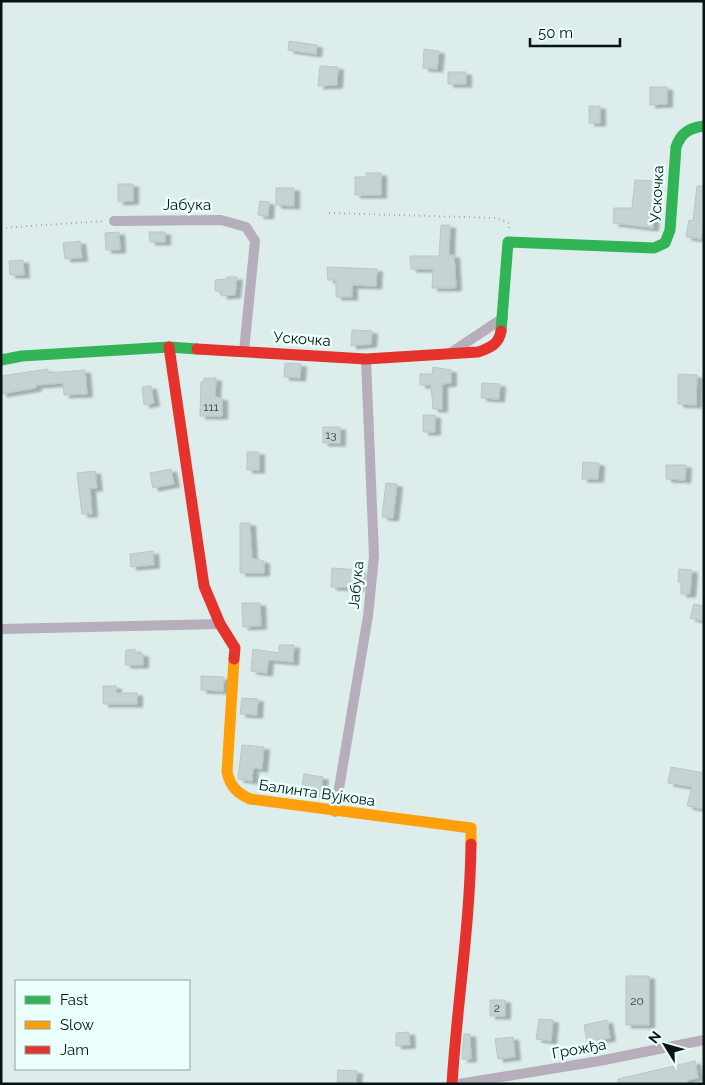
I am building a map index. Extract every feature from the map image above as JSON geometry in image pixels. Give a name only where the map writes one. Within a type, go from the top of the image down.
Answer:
[{"type":"street","name":"Ускочка","points":[[1,360],[22,356],[168,347],[244,350],[366,359],[452,352],[478,352],[491,348],[500,338],[508,242],[654,248],[665,243],[670,230],[676,141],[690,127],[704,126]]},
{"type":"street","name":"Јабука","points":[[114,221],[220,220],[246,227],[255,241],[244,350]]},
{"type":"street","points":[[452,352],[503,318]]},
{"type":"street","points":[[1,628],[220,624],[204,586],[168,347]]},
{"type":"street","name":"Јабука","points":[[335,812],[368,616],[374,556],[366,359]]},
{"type":"street","name":"Балинта Вујкова","points":[[220,624],[235,648],[227,772],[230,784],[238,794],[250,799],[335,812],[472,828],[470,903],[456,1006],[452,1084]]},
{"type":"street","name":"Грожђа","points":[[459,1084],[599,1061],[704,1040]]},
{"type":"path","points":[[329,213],[497,218],[509,223],[508,242]]},
{"type":"path","points":[[1,228],[114,221]]},
{"type":"building","points":[[289,41],[317,45],[316,54],[288,50]]},
{"type":"building","points":[[424,49],[439,51],[437,69],[423,68]]},
{"type":"building","points":[[320,66],[338,67],[337,85],[318,86]]},
{"type":"building","points":[[448,72],[466,72],[466,84],[448,84]]},
{"type":"building","points":[[650,87],[667,87],[667,104],[650,105]]},
{"type":"building","points":[[589,106],[600,106],[600,123],[589,123]]},
{"type":"building","points":[[366,173],[381,173],[381,195],[355,195],[355,177],[366,177]]},
{"type":"building","points":[[635,180],[655,181],[653,228],[613,223],[614,208],[632,208]]},
{"type":"building","points":[[118,184],[133,184],[133,201],[118,202]]},
{"type":"building","points":[[697,186],[704,186],[704,222],[701,239],[686,237],[689,220],[693,221]]},
{"type":"building","points":[[276,188],[294,188],[294,206],[276,205]]},
{"type":"building","points":[[260,201],[269,202],[268,216],[258,215]]},
{"type":"building","points":[[441,225],[450,225],[449,255],[454,255],[456,287],[454,288],[432,288],[433,269],[411,269],[410,256],[439,256]]},
{"type":"building","points":[[119,232],[120,250],[106,250],[105,233]]},
{"type":"building","points":[[149,232],[165,232],[165,242],[150,242]]},
{"type":"building","points":[[80,241],[82,258],[65,259],[63,243]]},
{"type":"building","points":[[23,260],[24,275],[10,275],[9,261]]},
{"type":"building","points":[[327,267],[377,269],[376,286],[352,285],[352,297],[336,297],[336,280],[328,280]]},
{"type":"building","points":[[227,277],[237,277],[235,295],[222,296],[221,291],[215,291],[215,280],[227,279]]},
{"type":"building","points":[[352,330],[372,331],[371,344],[351,346]]},
{"type":"building","points":[[285,363],[301,364],[300,378],[284,377]]},
{"type":"building","points":[[433,367],[451,370],[451,383],[442,384],[442,409],[433,409],[431,385],[420,385],[420,374],[432,374]]},
{"type":"building","points":[[48,369],[48,373],[85,370],[87,394],[64,395],[63,383],[36,385],[36,388],[1,394],[1,376]]},
{"type":"building","points":[[678,374],[697,375],[696,405],[678,404]]},
{"type":"building","points":[[204,378],[216,378],[215,397],[222,398],[222,416],[200,416],[201,382],[204,382]]},
{"type":"building","points":[[482,383],[500,384],[499,399],[481,398]]},
{"type":"building","points":[[151,386],[154,403],[144,405],[142,387]]},
{"type":"building","points":[[423,415],[435,415],[435,432],[423,432]]},
{"type":"building","points":[[323,427],[340,427],[340,443],[323,443]]},
{"type":"building","points":[[247,452],[259,452],[259,470],[247,470]]},
{"type":"building","points":[[583,462],[599,463],[598,479],[582,479]]},
{"type":"building","points":[[666,465],[686,465],[685,480],[666,479]]},
{"type":"building","points":[[171,469],[174,484],[153,488],[150,473]]},
{"type":"building","points":[[95,471],[97,488],[90,488],[92,514],[82,514],[77,473]]},
{"type":"building","points":[[386,483],[397,484],[393,518],[382,517]]},
{"type":"building","points":[[240,523],[250,523],[252,558],[264,561],[264,573],[240,573]]},
{"type":"building","points":[[153,551],[154,565],[131,567],[130,554]]},
{"type":"building","points":[[332,568],[360,570],[359,588],[331,587]]},
{"type":"building","points":[[679,569],[692,570],[690,594],[681,594],[681,582],[678,582]]},
{"type":"building","points":[[242,603],[260,603],[261,626],[243,627]]},
{"type":"building","points":[[694,604],[704,606],[704,621],[690,618]]},
{"type":"building","points":[[279,645],[294,645],[293,662],[268,660],[267,673],[251,671],[253,649],[279,653]]},
{"type":"building","points":[[135,649],[135,653],[143,654],[143,665],[125,665],[126,650]]},
{"type":"building","points":[[201,676],[224,677],[223,691],[201,690]]},
{"type":"building","points":[[103,686],[116,686],[116,693],[137,693],[137,704],[103,704]]},
{"type":"building","points":[[242,698],[258,699],[257,715],[240,714]]},
{"type":"building","points":[[242,745],[264,747],[262,769],[253,768],[252,781],[238,779]]},
{"type":"building","points":[[671,767],[704,773],[704,809],[687,806],[692,787],[668,783]]},
{"type":"building","points":[[304,774],[323,777],[320,795],[301,792]]},
{"type":"building","points":[[626,976],[649,976],[649,1025],[626,1025]]},
{"type":"building","points":[[490,1000],[505,1000],[505,1016],[490,1016]]},
{"type":"building","points":[[539,1019],[553,1020],[551,1041],[536,1039]]},
{"type":"building","points":[[607,1020],[610,1038],[587,1042],[584,1025]]},
{"type":"building","points":[[409,1032],[410,1045],[396,1046],[396,1033]]},
{"type":"building","points":[[464,1034],[470,1034],[471,1059],[462,1059]]},
{"type":"building","points":[[513,1037],[515,1057],[498,1059],[495,1039]]},
{"type":"building","points":[[695,1061],[698,1078],[687,1080],[688,1084],[618,1084],[618,1079]]},
{"type":"building","points":[[338,1070],[357,1071],[356,1084],[337,1084]]},
{"type":"traffic: fast","points":[[501,331],[508,242],[654,248],[665,243],[670,230],[676,147],[680,138],[686,132],[704,126]]},
{"type":"traffic: fast","points":[[1,360],[22,356],[169,347],[197,349]]},
{"type":"traffic: slow","points":[[234,659],[227,772],[232,785],[238,792],[250,799],[471,828],[471,844]]},
{"type":"traffic: jam","points":[[197,349],[366,359],[478,352],[493,345],[501,331]]},
{"type":"traffic: jam","points":[[169,347],[204,586],[220,624],[235,648],[234,659]]},
{"type":"traffic: jam","points":[[452,1084],[466,934],[471,844]]}]
